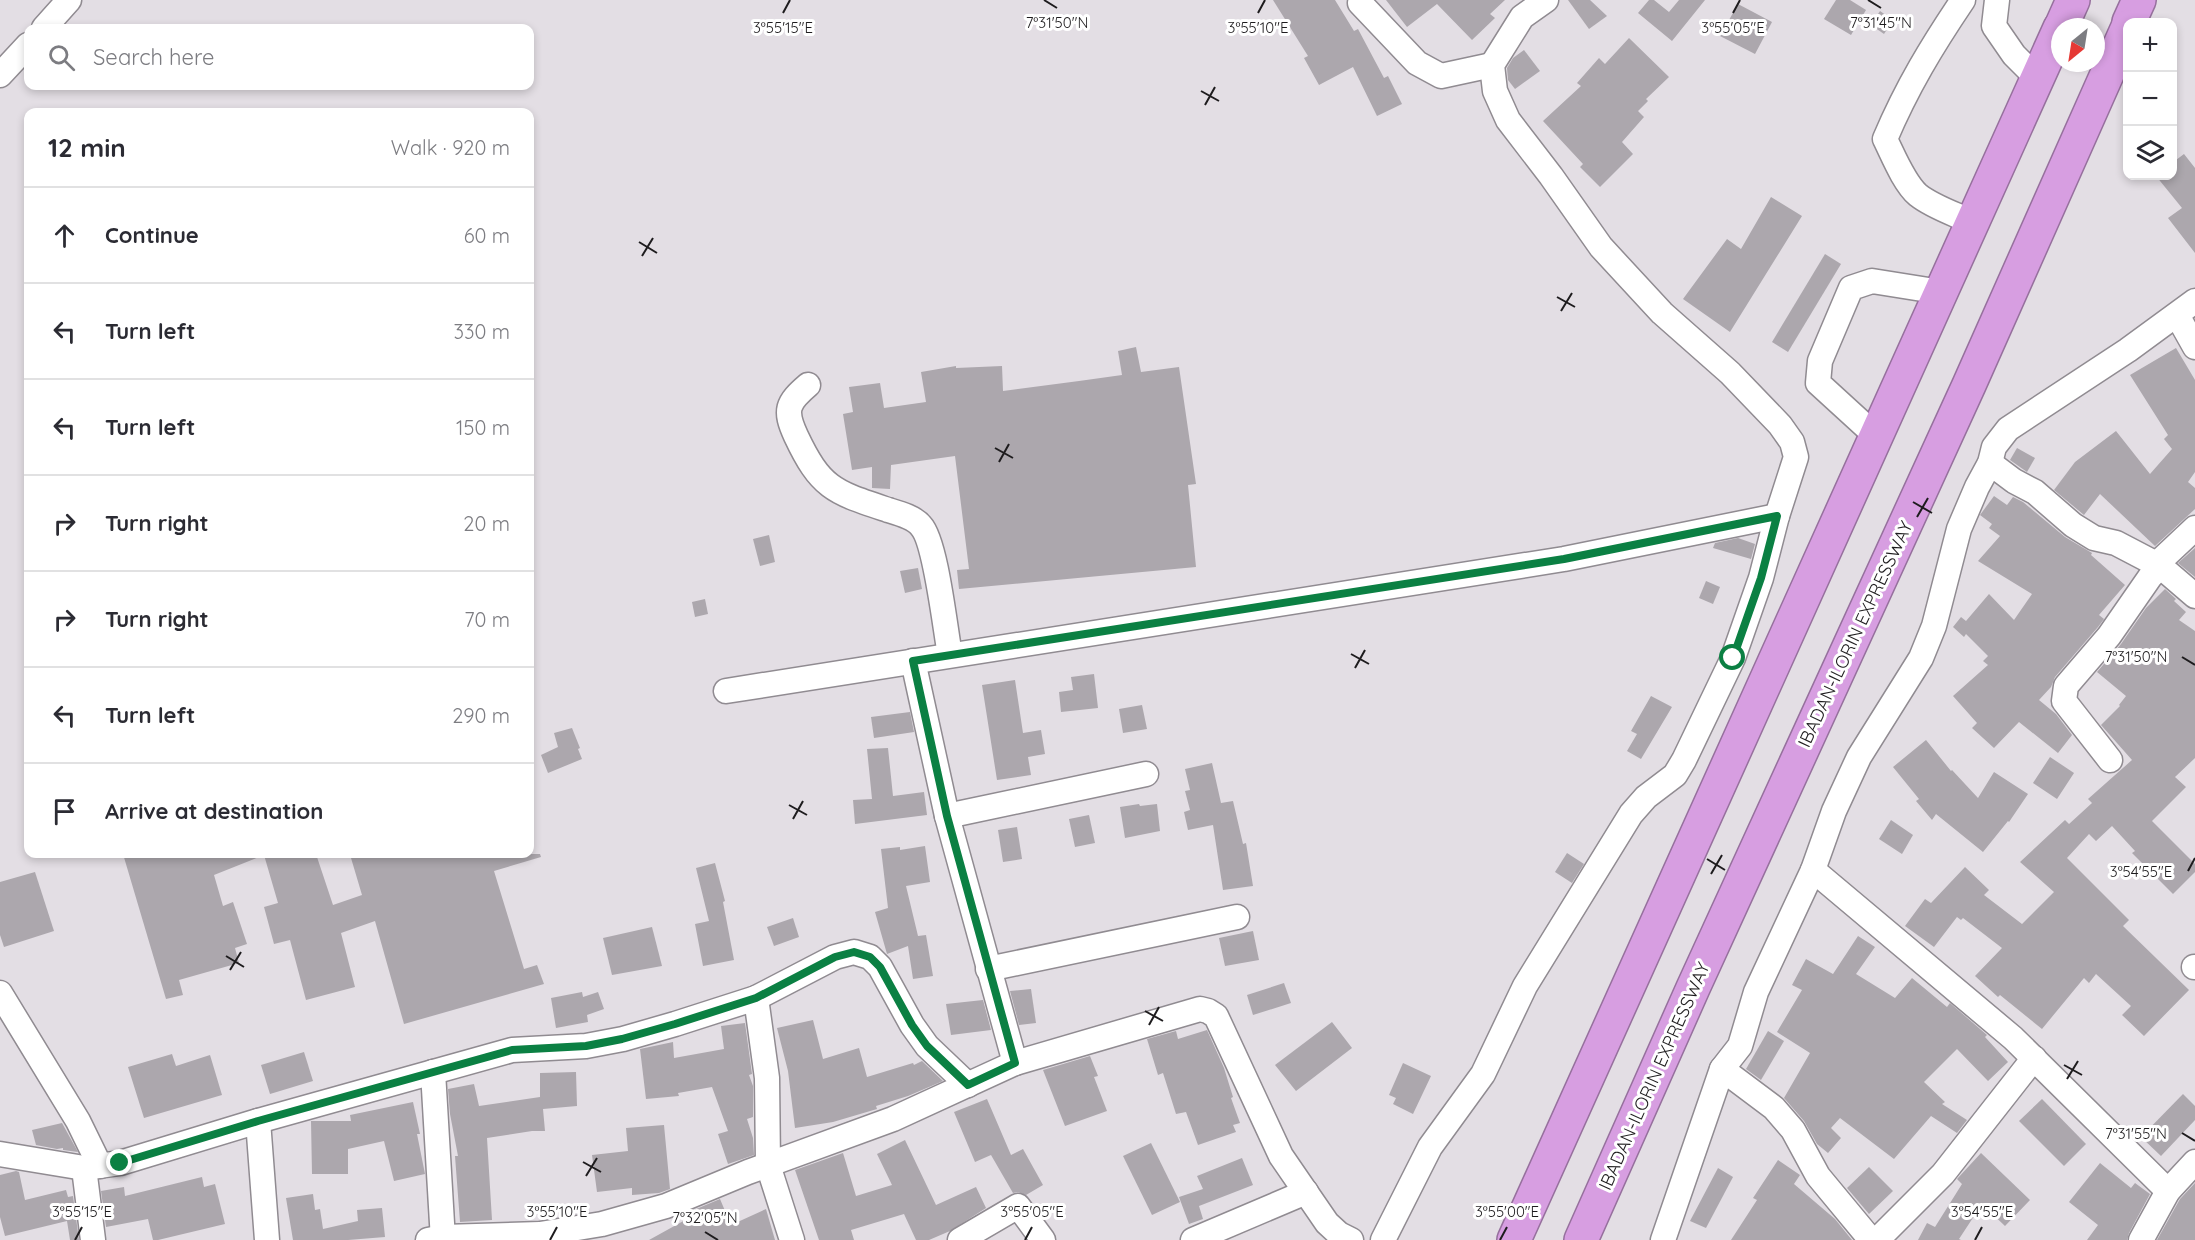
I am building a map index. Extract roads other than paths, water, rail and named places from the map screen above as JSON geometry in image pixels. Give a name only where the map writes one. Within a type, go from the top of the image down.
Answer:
[{"type":"highway","points":[[2065,18],[2073,0]]},
{"type":"highway","points":[[2131,18],[2139,0]]},
{"type":"highway","name":"IBADAN-ILORIN EXPRESSWAY","points":[[1581,1240],[1693,988],[1970,385],[2123,36]]},
{"type":"highway","points":[[1514,1240],[2051,48]]},
{"type":"street","points":[[48,24],[69,0]]},
{"type":"street","points":[[1383,1240],[1430,1148],[1483,1074],[1525,986],[1631,814],[1646,797],[1675,774],[1684,760],[1733,658],[1761,578],[1777,516],[1796,457],[1792,442],[1780,424],[1730,373],[1662,313],[1601,247],[1508,120],[1495,91],[1492,65],[1522,17],[1546,0]]},
{"type":"street","points":[[1963,0],[1929,51],[1904,95],[1885,139],[1902,172],[1917,194],[1972,222]]},
{"type":"street","points":[[1996,0],[1994,26],[2014,55],[2037,78]]},
{"type":"street","points":[[1360,3],[1417,63],[1442,76],[1492,65]]},
{"type":"street","points":[[0,75],[24,49]]},
{"type":"street","points":[[1876,436],[1818,383],[1820,361],[1851,288],[1872,281],[1941,292]]},
{"type":"street","points":[[1663,1240],[1722,1069],[1740,1046],[1756,992],[1813,870],[1834,811],[1859,757],[1921,658],[1934,626],[1959,529],[1990,463],[1994,447],[2008,429],[2128,350],[2186,308],[2195,347]]},
{"type":"street","points":[[808,385],[793,398],[789,404],[789,412],[794,430],[809,463],[824,481],[842,494],[903,515],[921,525],[930,542],[950,655]]},
{"type":"street","points":[[1990,463],[2014,481],[2035,492],[2073,525],[2094,538],[2116,543],[2160,566],[2195,596]]},
{"type":"street","points":[[726,691],[1564,559],[1777,516]]},
{"type":"street","points":[[2110,760],[2064,701],[2066,686],[2109,636],[2160,566],[2162,559],[2195,528]]},
{"type":"street","points":[[913,661],[947,816],[1015,1063]]},
{"type":"street","points":[[947,816],[1146,774]]},
{"type":"street","points":[[1813,870],[2013,1038],[2168,1191]]},
{"type":"street","points":[[988,969],[1237,917]]},
{"type":"street","points":[[0,1154],[92,1167],[120,1163],[258,1121],[512,1050],[586,1046],[622,1039],[756,998],[835,957],[854,952],[870,957],[880,967],[912,1025],[927,1046],[968,1085]]},
{"type":"street","points":[[0,993],[78,1121],[92,1167],[93,1240]]},
{"type":"street","points":[[756,998],[767,1078],[768,1165],[792,1240]]},
{"type":"street","points":[[433,1072],[438,1239],[540,1234],[602,1224],[666,1206],[893,1119],[1015,1063],[1200,1009],[1216,1017],[1281,1156],[1327,1223],[1339,1234],[1351,1240]]},
{"type":"street","points":[[1877,1240],[1943,1174],[2034,1058]]},
{"type":"street","points":[[1722,1069],[1774,1108],[1793,1130],[1818,1176],[1871,1240]]},
{"type":"street","points":[[258,1121],[267,1240]]},
{"type":"street","points":[[2141,1240],[2168,1191],[2195,1162]]},
{"type":"street","points":[[1193,1240],[1306,1192]]},
{"type":"street","points":[[960,1240],[1018,1206],[1043,1240]]}]
